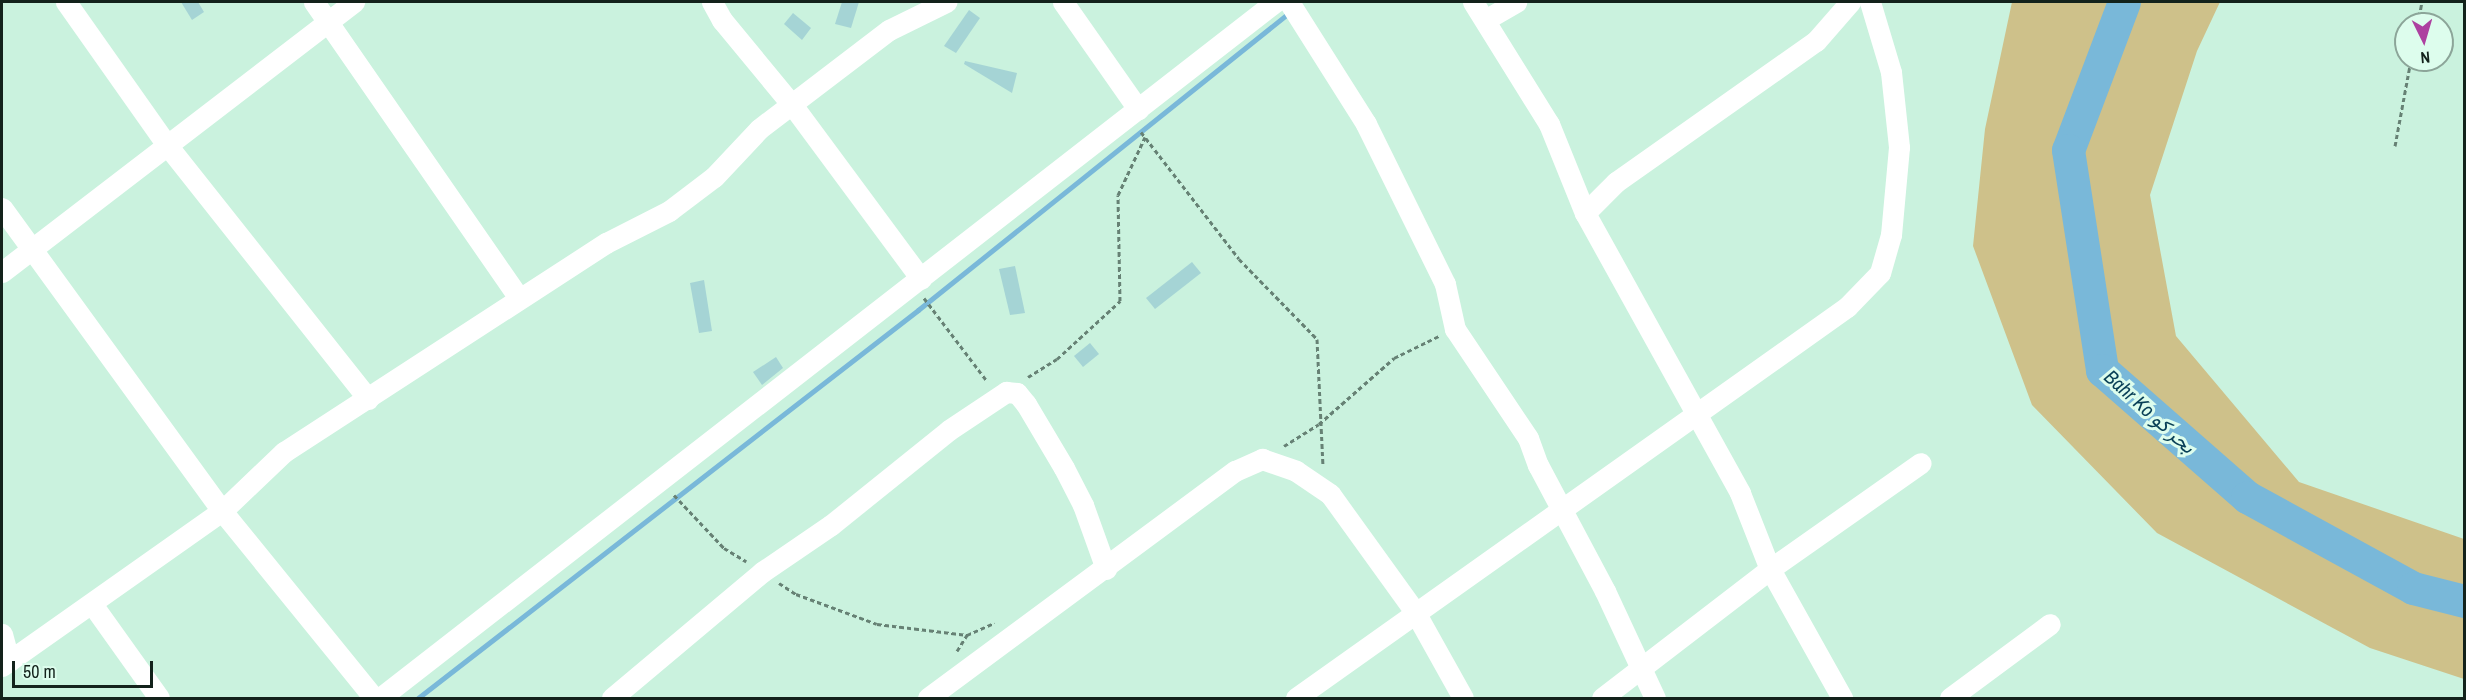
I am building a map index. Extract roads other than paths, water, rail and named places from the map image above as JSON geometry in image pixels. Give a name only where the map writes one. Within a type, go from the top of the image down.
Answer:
[{"type":"street","points":[[66,2],[167,145],[368,399]]},
{"type":"street","points":[[314,2],[519,298]]},
{"type":"street","points":[[2,272],[354,2]]},
{"type":"street","points":[[712,2],[722,20],[793,106],[921,279]]},
{"type":"street","points":[[2,634],[5,663],[222,511],[284,452],[606,243],[669,211],[714,177],[759,129],[793,106],[890,30],[946,2]]},
{"type":"street","points":[[1064,2],[1138,109]]},
{"type":"street","points":[[380,699],[1275,2]]},
{"type":"street","points":[[1473,2],[1549,124],[1585,213],[1740,493],[1770,569],[1842,699]]},
{"type":"street","points":[[1485,20],[1516,2]]},
{"type":"street","points":[[1585,213],[1616,182],[1816,41],[1850,2]]},
{"type":"street","points":[[1296,699],[1415,612],[1847,307],[1880,273],[1891,235],[1899,147],[1892,72],[1870,2]]},
{"type":"street","points":[[1294,10],[1366,124],[1445,284],[1455,329],[1528,438],[1605,591],[1640,673],[1655,699]]},
{"type":"street","points":[[2,208],[30,250],[222,511],[374,699]]},
{"type":"street","points":[[612,699],[762,572],[831,525],[949,430],[1002,394],[1017,393],[1026,404],[1083,505],[1106,569]]},
{"type":"street","points":[[928,699],[1235,471],[1262,459],[1296,471],[1330,494],[1415,612],[1463,699]]},
{"type":"street","points":[[1602,699],[1640,673],[1770,569],[1921,463]]},
{"type":"street","points":[[92,604],[159,699]]},
{"type":"street","points":[[1950,699],[2050,624]]},
{"type":"waterway","name":"Bahr Ko بحر كو","points":[[2124,2],[2068,150],[2102,370],[2247,497],[2413,588],[2464,601]]},
{"type":"waterway","points":[[418,698],[918,310],[1291,11]]}]
